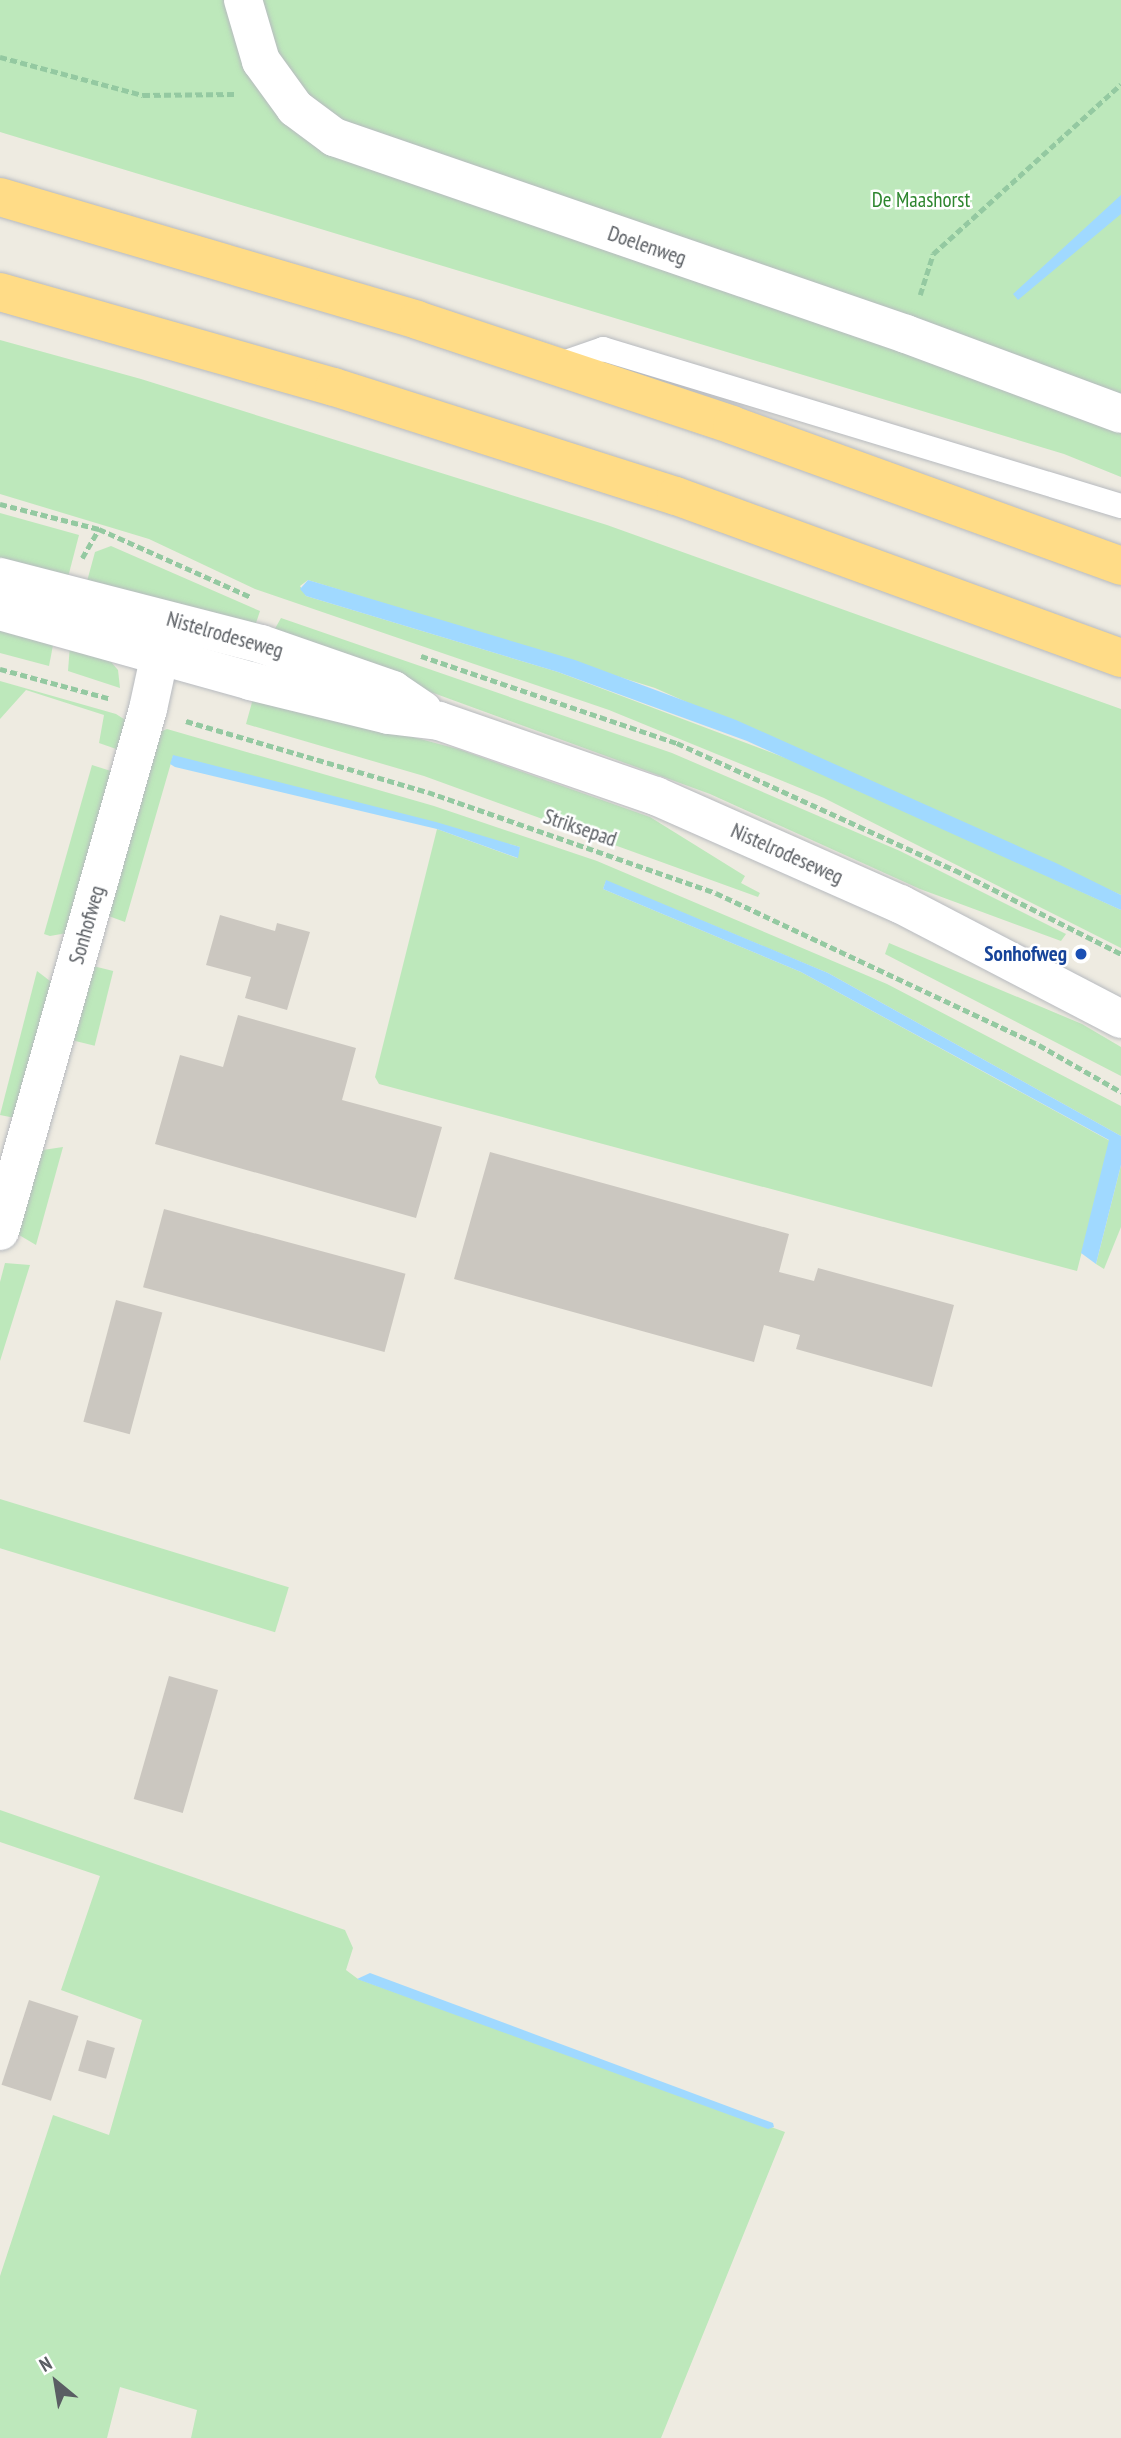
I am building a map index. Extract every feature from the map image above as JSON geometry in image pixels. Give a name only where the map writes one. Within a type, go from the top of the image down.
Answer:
[{"type":"highway","points":[[0,197],[554,366],[1121,566]]},
{"type":"highway","points":[[0,292],[334,387],[676,496],[1121,658]]},
{"type":"street","name":"Doelenweg","points":[[243,0],[261,61],[284,93],[334,137],[382,156],[906,334],[1121,414]]},
{"type":"street","name":"Nistelrodeseweg","points":[[0,577],[168,618],[393,690],[439,721]]},
{"type":"street","name":"Nistelrodeseweg","points":[[0,611],[158,656],[388,715],[439,721],[656,796],[900,904],[1121,1019]]},
{"type":"street","name":"Sonhofweg","points":[[0,1231],[148,709],[168,618]]},
{"type":"lane","points":[[554,366],[603,349],[1121,506]]},
{"type":"path","points":[[0,57],[143,95],[284,93]]},
{"type":"path","points":[[906,334],[933,254],[1121,84]]},
{"type":"path","points":[[0,504],[99,529],[259,600]]},
{"type":"path","points":[[415,654],[677,743],[955,870],[1121,954]]},
{"type":"path","name":"Striksepad","points":[[0,669],[148,709],[428,792],[716,893],[1027,1040],[1121,1092]]},
{"type":"green space","name":"De Maashorst","points":[[0,0],[1121,0],[1121,477],[1064,454],[0,132]]},
{"type":"green space","points":[[0,340],[141,379],[607,525],[1121,709],[1121,895],[655,688],[308,580],[300,586],[306,596],[558,672],[820,771],[1121,910],[1121,948],[824,798],[609,710],[255,589],[149,539],[0,494]]},
{"type":"green space","points":[[0,513],[79,535],[67,581],[0,566]]},
{"type":"green space","points":[[111,546],[260,611],[254,629],[86,585],[95,552]]},
{"type":"green space","points":[[281,618],[672,753],[900,851],[1066,934],[1061,941],[920,889],[710,794],[272,634]]},
{"type":"green space","points":[[0,625],[54,640],[49,666],[0,653]]},
{"type":"green space","points":[[70,645],[106,656],[118,670],[120,688],[68,671]]},
{"type":"green space","points":[[0,681],[116,714],[127,721],[119,750],[99,743],[104,715],[26,690],[0,719]]},
{"type":"green space","points":[[254,695],[458,749],[650,817],[745,876],[741,883],[760,893],[758,897],[424,776],[246,724]]},
{"type":"green space","points":[[167,729],[434,806],[597,861],[887,984],[1121,1106],[1121,1136],[828,973],[606,881],[603,889],[801,972],[1110,1141],[1077,1271],[379,1084],[375,1077],[437,829],[517,858],[520,847],[173,756],[125,922],[103,914],[155,734]]},
{"type":"green space","points":[[92,765],[114,772],[67,933],[50,936],[44,934]]},
{"type":"green space","points":[[889,943],[1082,1024],[1121,1047],[1121,1076],[885,954]]},
{"type":"green space","points":[[89,965],[113,971],[95,1046],[70,1040]]},
{"type":"green space","points":[[37,971],[54,984],[15,1118],[0,1115]]},
{"type":"green space","points":[[63,1147],[36,1245],[14,1232],[36,1151]]},
{"type":"green space","points":[[1121,1165],[1121,1227],[1104,1269],[1096,1264]]},
{"type":"green space","points":[[5,1263],[30,1265],[0,1361],[0,1282]]},
{"type":"green space","points":[[0,1499],[289,1587],[275,1632],[0,1548]]},
{"type":"green space","points":[[0,1810],[345,1930],[353,1948],[346,1970],[358,1979],[785,2132],[661,2438],[191,2438],[197,2410],[120,2387],[107,2438],[0,2438],[0,2276],[53,2115],[109,2135],[142,2020],[61,1990],[100,1876],[0,1842]]},
{"type":"water","points":[[1121,195],[1121,214],[1018,300],[1013,294]]},
{"type":"water","points":[[308,580],[575,660],[736,720],[1056,863],[1121,895],[1121,910],[747,741],[558,672],[306,596],[300,589]]},
{"type":"water","points":[[173,755],[436,822],[520,847],[518,858],[437,829],[175,767],[170,764]]},
{"type":"water","points":[[606,880],[828,973],[1121,1136],[1121,1165],[1096,1264],[1081,1253],[1109,1140],[801,972],[603,889]]},
{"type":"water","points":[[370,1973],[773,2123],[774,2127],[768,2129],[357,1979]]},
{"type":"building","points":[[220,915],[275,931],[277,923],[310,932],[287,1010],[245,998],[251,977],[206,965]]},
{"type":"building","points":[[238,1015],[356,1048],[342,1100],[442,1127],[416,1218],[155,1144],[180,1055],[223,1067]]},
{"type":"building","points":[[490,1152],[789,1234],[779,1272],[814,1281],[818,1268],[954,1305],[932,1387],[796,1349],[800,1335],[764,1325],[754,1362],[454,1279]]},
{"type":"building","points":[[164,1209],[405,1274],[385,1352],[143,1287]]},
{"type":"building","points":[[116,1300],[162,1312],[130,1434],[83,1422]]},
{"type":"building","points":[[169,1676],[218,1690],[183,1813],[134,1799]]},
{"type":"building","points":[[29,2000],[78,2016],[51,2101],[1,2085]]},
{"type":"building","points":[[87,2040],[115,2048],[106,2079],[78,2071]]},
{"type":"place","name":"Sonhofweg","points":[[1081,954]]}]
